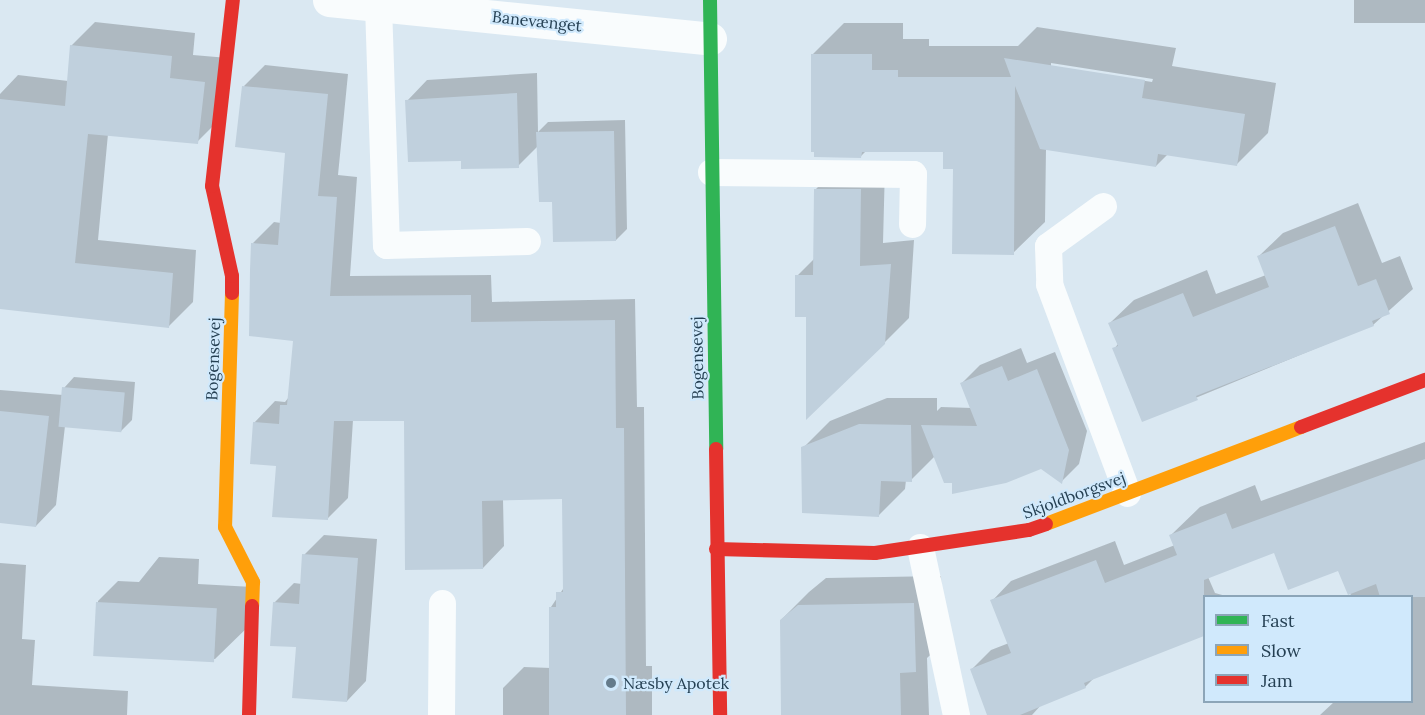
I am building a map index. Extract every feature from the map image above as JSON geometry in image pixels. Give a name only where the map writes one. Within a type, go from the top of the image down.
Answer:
[{"type":"street","name":"Bogensevej","points":[[233,0],[212,186],[232,276],[225,527],[253,582],[249,715]]},
{"type":"street","name":"Banevænget","points":[[329,0],[710,39]]},
{"type":"street","name":"Bogensevej","points":[[710,0],[720,715]]},
{"type":"street","name":"Skjoldborgsvej","points":[[717,549],[875,553],[1029,530],[1425,380]]},
{"type":"lane","points":[[378,5],[386,245],[527,241]]},
{"type":"lane","points":[[711,172],[913,174],[912,224]]},
{"type":"lane","points":[[1103,206],[1048,246],[1049,284],[1127,493]]},
{"type":"lane","points":[[920,547],[956,715]]},
{"type":"lane","points":[[441,715],[442,603]]},
{"type":"building","points":[[70,45],[172,56],[170,78],[205,82],[198,144],[88,134],[75,263],[173,273],[169,328],[0,309],[0,99],[65,106]]},
{"type":"building","points":[[811,54],[872,54],[872,70],[898,70],[898,77],[1011,77],[1004,58],[1145,80],[1142,98],[1245,114],[1237,166],[1158,154],[1156,167],[1040,149],[1015,86],[1014,255],[952,254],[953,169],[943,169],[943,152],[862,152],[861,158],[814,157],[814,152],[811,152]]},
{"type":"building","points":[[242,86],[328,94],[318,196],[337,197],[330,296],[471,295],[471,322],[615,320],[616,428],[624,428],[626,715],[549,715],[549,607],[556,607],[556,592],[563,592],[562,499],[482,501],[483,569],[405,570],[404,421],[334,421],[328,520],[272,517],[276,466],[250,464],[253,422],[279,424],[280,405],[287,405],[293,341],[249,336],[250,270],[251,243],[278,245],[285,153],[235,147]]},
{"type":"building","points":[[517,93],[519,168],[461,169],[461,161],[408,162],[405,100]]},
{"type":"building","points":[[614,131],[616,241],[553,242],[552,202],[539,202],[536,132]]},
{"type":"building","points":[[814,189],[861,189],[860,266],[891,264],[885,344],[806,420],[806,317],[795,317],[795,275],[813,275]]},
{"type":"building","points":[[1335,226],[1358,286],[1376,279],[1390,314],[1372,321],[1374,326],[1196,396],[1198,400],[1142,422],[1112,348],[1118,346],[1108,323],[1183,293],[1193,317],[1269,287],[1257,256]]},
{"type":"building","points":[[1002,366],[1008,381],[1037,369],[1069,450],[1062,484],[1041,469],[1006,483],[952,494],[952,483],[944,483],[921,425],[977,426],[960,383]]},
{"type":"building","points":[[62,387],[125,392],[121,432],[59,427]]},
{"type":"building","points":[[0,411],[49,416],[36,527],[0,523]]},
{"type":"building","points":[[859,424],[911,425],[912,482],[881,481],[879,517],[802,513],[801,447]]},
{"type":"building","points":[[1425,459],[1425,597],[1379,595],[1376,584],[1348,595],[1338,571],[1288,590],[1274,553],[1204,580],[1203,636],[1084,683],[1086,688],[1020,715],[987,715],[970,669],[1011,653],[990,600],[1096,560],[1105,583],[1177,555],[1169,535],[1226,513],[1232,529]]},
{"type":"building","points":[[302,554],[358,558],[347,702],[292,698],[296,647],[270,646],[273,602],[299,604]]},
{"type":"building","points":[[96,602],[217,608],[214,662],[93,656]]},
{"type":"building","points":[[914,603],[916,672],[900,673],[901,715],[781,715],[780,620],[798,605]]},
{"type":"traffic: fast","points":[[710,0],[716,449]]},
{"type":"traffic: slow","points":[[232,293],[225,527],[253,582],[252,606]]},
{"type":"traffic: slow","points":[[1046,524],[1301,427]]},
{"type":"traffic: jam","points":[[232,293],[232,276],[212,186],[233,0]]},
{"type":"traffic: jam","points":[[1301,427],[1425,380]]},
{"type":"traffic: jam","points":[[716,449],[720,715]]},
{"type":"traffic: jam","points":[[716,549],[875,553],[1029,530],[1046,524]]},
{"type":"traffic: jam","points":[[249,715],[252,606]]},
{"type":"place","name":"Næsby Apotek","points":[[611,683]]}]
